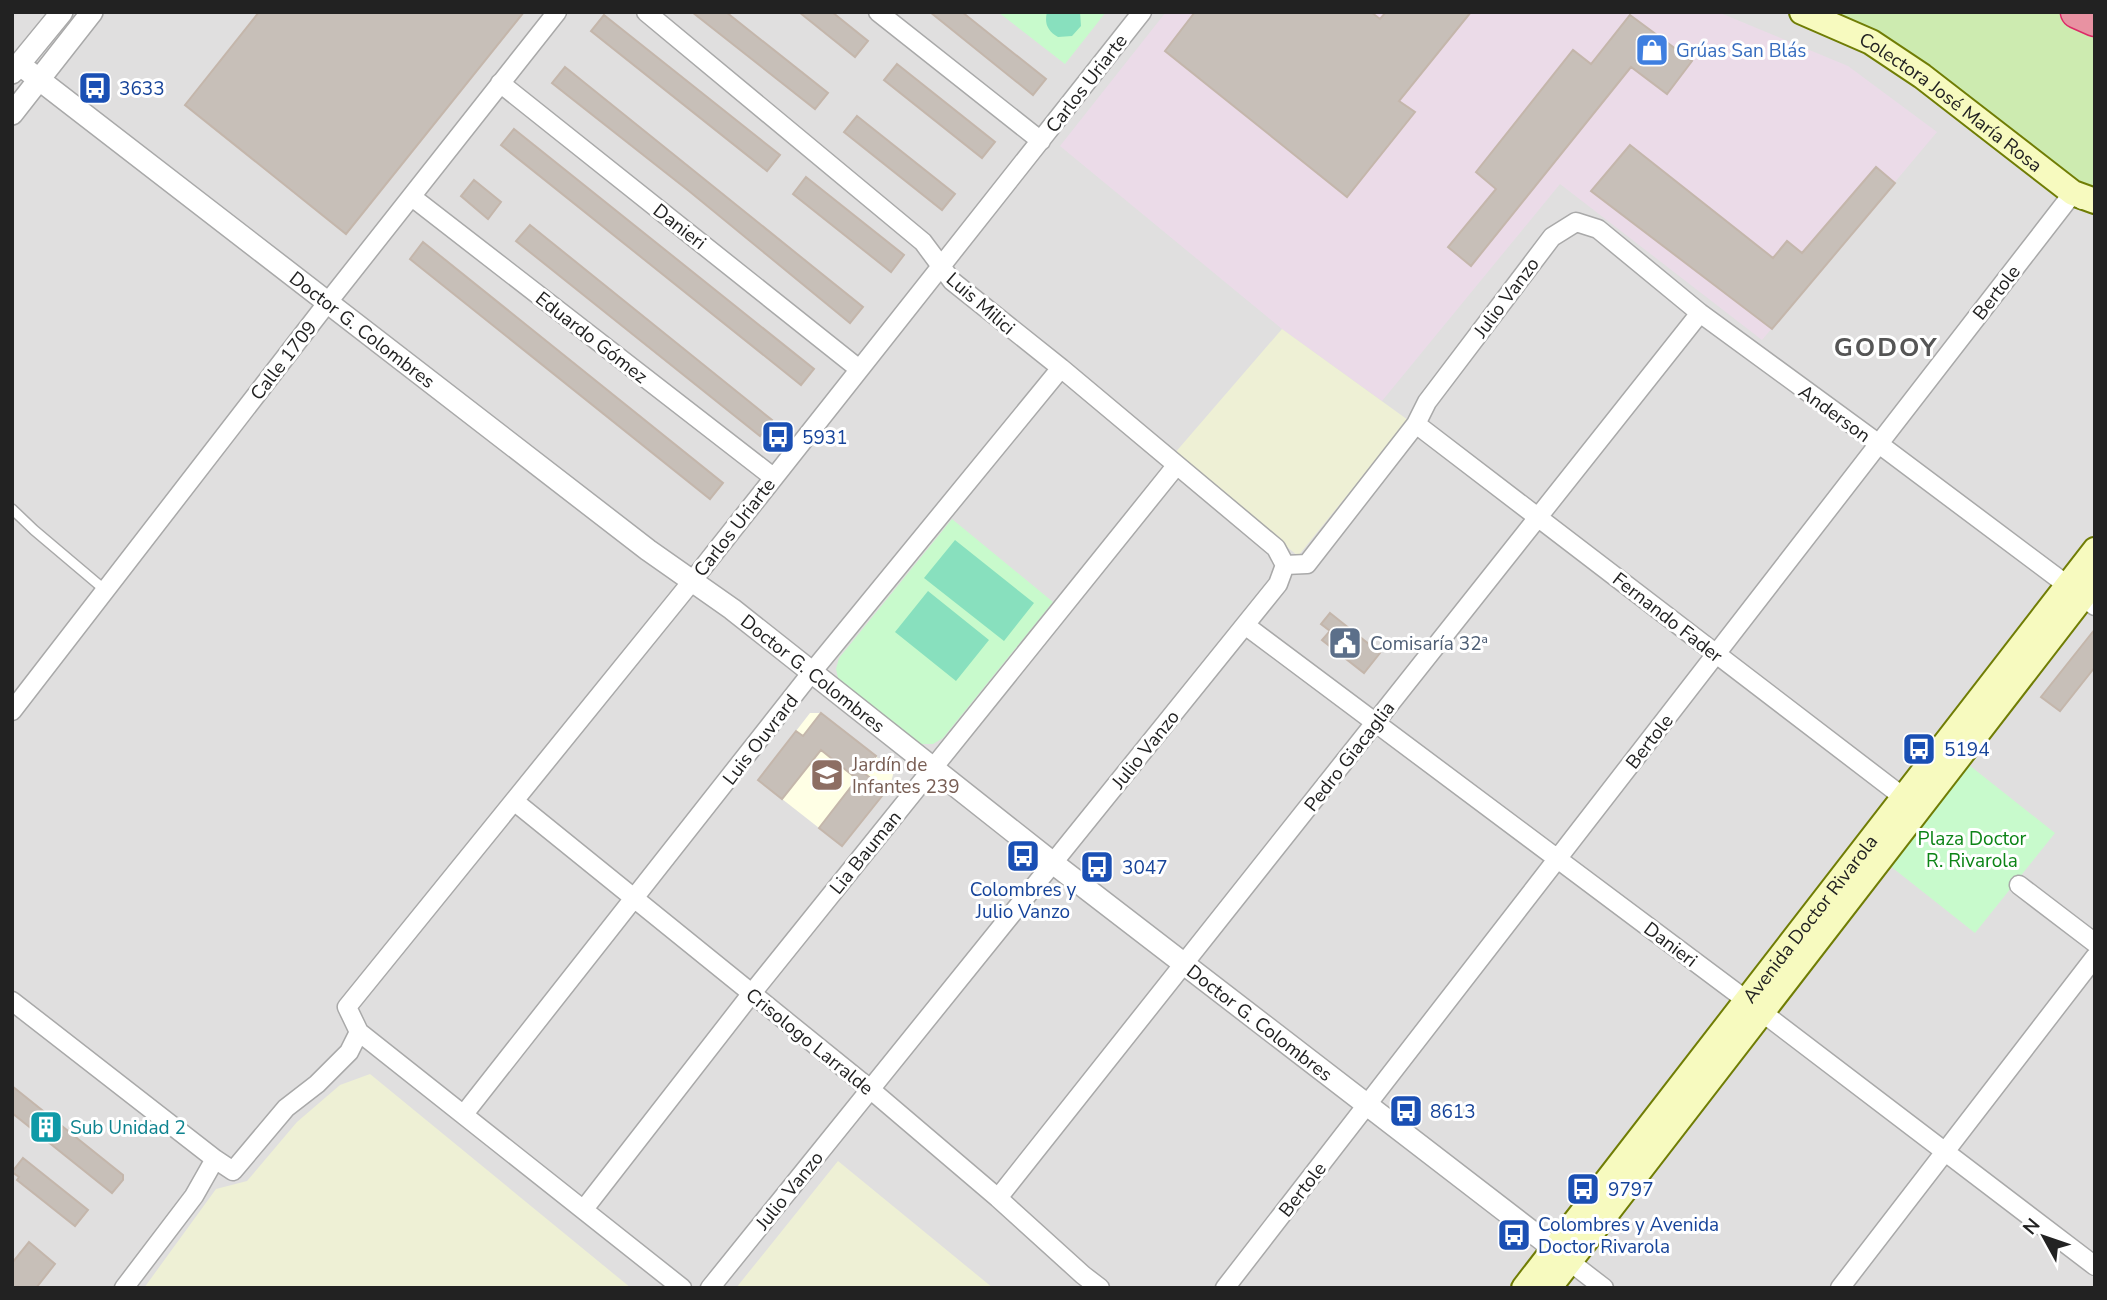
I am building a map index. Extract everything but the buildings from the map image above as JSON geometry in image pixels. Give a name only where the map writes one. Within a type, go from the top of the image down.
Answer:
[{"type":"highway","points":[[2077,12],[2095,20]]},
{"type":"main road","name":"Colectora José María Rosa","points":[[1802,12],[1871,42],[1902,62],[2084,197]]},
{"type":"main road","name":"Avenida Doctor Rivarola","points":[[1524,1288],[1562,1255],[1911,803],[2085,592],[2095,550]]},
{"type":"main road","name":"Avenida Doctor Rivarola","points":[[1549,1288],[1562,1255]]},
{"type":"street","points":[[16,69],[62,12]]},
{"type":"street","points":[[12,114],[92,12]]},
{"type":"street","name":"Calle 1709","points":[[12,711],[556,12]]},
{"type":"street","name":"Luis Milici","points":[[646,12],[923,242],[952,281],[1061,368],[1276,548],[1285,565]]},
{"type":"street","points":[[878,12],[1041,141]]},
{"type":"street","name":"Carlos Uriarte","points":[[359,1032],[347,1007],[693,580],[1142,12]]},
{"type":"street","name":"Doctor G. Colombres","points":[[16,69],[39,80],[648,550],[693,580],[1053,863],[1604,1288]]},
{"type":"street","name":"Danieri","points":[[500,83],[859,369]]},
{"type":"street","name":"Eduardo Gómez","points":[[412,197],[773,477]]},
{"type":"street","points":[[2084,197],[2095,210]]},
{"type":"street","name":"Bertole","points":[[1225,1288],[1879,444],[2084,197]]},
{"type":"street","name":"Anderson","points":[[1576,222],[1598,229],[1700,313],[2085,592]]},
{"type":"street","name":"Julio Vanzo","points":[[710,1288],[1278,584],[1285,565],[1307,564],[1416,424],[1427,402],[1552,237],[1576,222]]},
{"type":"street","name":"Pedro Giacaglia","points":[[998,1198],[1700,313]]},
{"type":"street","name":"Luis Ouvrard","points":[[464,1114],[812,672],[1061,368]]},
{"type":"street","name":"Fernando Fader","points":[[1416,424],[1911,803]]},
{"type":"street","name":"Lia Bauman","points":[[584,1209],[752,993],[1175,466]]},
{"type":"street","name":"Danieri","points":[[1245,625],[1754,1006],[2095,1266]]},
{"type":"street","name":"Crisologo Larralde","points":[[514,801],[870,1089],[1100,1288]]},
{"type":"street","points":[[2019,885],[2095,943]]},
{"type":"street","points":[[1840,1288],[2095,957]]},
{"type":"street","points":[[12,1000],[233,1171],[286,1108],[317,1084],[349,1052],[359,1032],[682,1288]]},
{"type":"street","points":[[124,1288],[194,1196],[215,1159]]},
{"type":"lane","points":[[12,509],[105,590]]},
{"type":"shaded area","points":[[12,12],[2095,12],[2095,1288],[12,1288]]},
{"type":"shaded area","points":[[1166,12],[1718,12],[1848,66],[1937,132],[1762,340],[1560,184],[1382,401],[1282,329],[1060,146]]},
{"type":"shaded area","points":[[1282,329],[1408,420],[1298,556],[1174,454]]},
{"type":"shaded area","name":"Jardín de Infantes 239","points":[[810,713],[821,713],[894,771],[890,786],[842,846],[758,780]]},
{"type":"shaded area","points":[[370,1074],[631,1288],[144,1288],[216,1189],[247,1181],[297,1122],[340,1085]]},
{"type":"shaded area","points":[[838,1161],[993,1288],[736,1288]]},
{"type":"green space","points":[[998,12],[1106,12],[1065,64]]},
{"type":"green space","points":[[1047,12],[1080,12],[1081,26],[1072,36],[1058,37],[1048,27]]},
{"type":"green space","points":[[1802,12],[2095,12],[2095,201]]},
{"type":"green space","points":[[952,519],[1053,602],[943,738],[933,744],[918,744],[838,678],[836,669],[839,658]]},
{"type":"green space","points":[[955,540],[1034,603],[1004,641],[924,578]]},
{"type":"green space","points":[[928,591],[989,640],[956,681],[895,632]]},
{"type":"green space","name":"Plaza Doctor R. Rivarola","points":[[1969,765],[2055,833],[1975,933],[1889,865]]},
{"type":"place","name":"Grúas San Blás","points":[[1652,50]]},
{"type":"place","name":"3633","points":[[95,88]]},
{"type":"place","name":"5931","points":[[778,437]]},
{"type":"place","name":"Comisaría 32ª","points":[[1345,643]]},
{"type":"place","name":"5194","points":[[1919,749]]},
{"type":"place","name":"Jardín de Infantes 239","points":[[827,775]]},
{"type":"place","name":"Colombres y Julio Vanzo","points":[[1023,856]]},
{"type":"place","name":"3047","points":[[1097,867]]},
{"type":"place","name":"8613","points":[[1406,1111]]},
{"type":"place","name":"Sub Unidad 2","points":[[46,1127]]},
{"type":"place","name":"9797","points":[[1583,1189]]},
{"type":"place","name":"Colombres y Avenida Doctor Rivarola","points":[[1514,1235]]},
{"type":"district","name":"GODOY","points":[[1886,347]]}]
